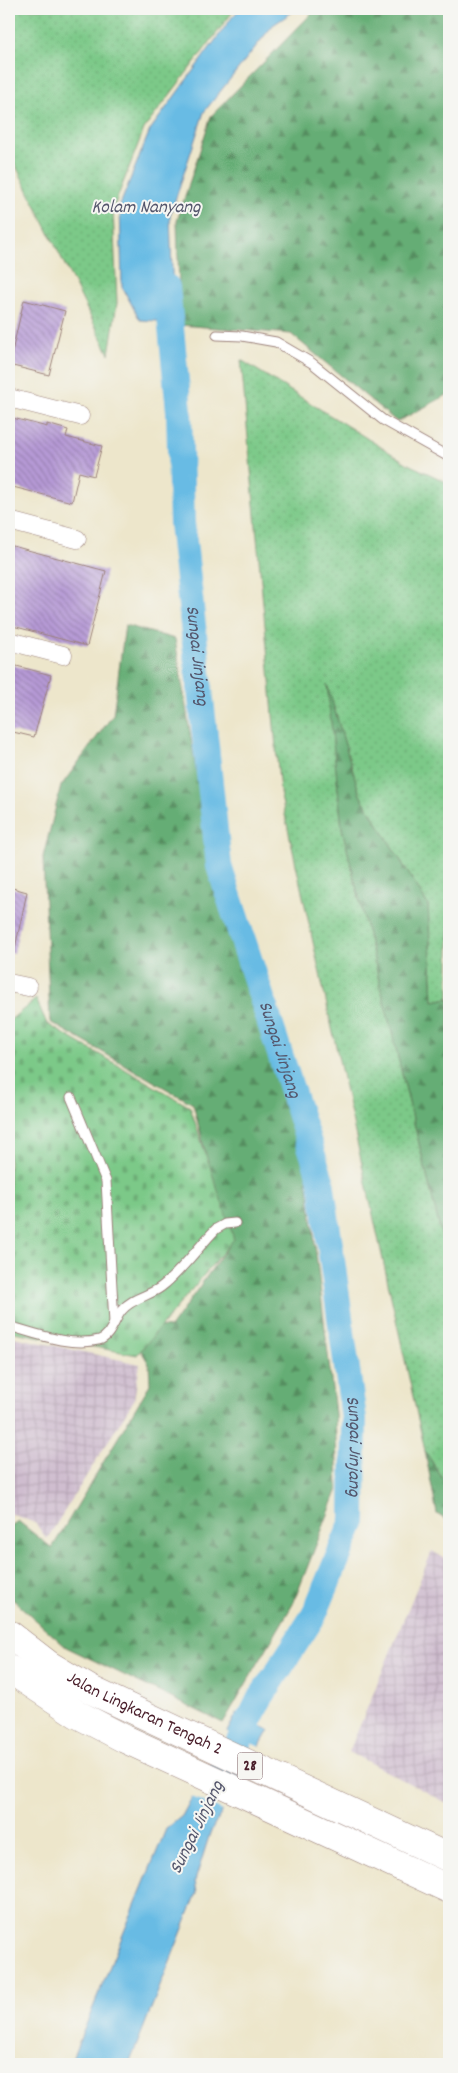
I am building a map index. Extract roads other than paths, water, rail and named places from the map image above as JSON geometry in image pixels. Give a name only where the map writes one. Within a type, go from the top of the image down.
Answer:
[{"type":"highway","name":"Jalan Lingkaran Tengah 2","points":[[9,1634],[49,1665],[91,1690],[147,1718],[449,1858]]},
{"type":"highway","name":"Jalan Lingkaran Tengah 2","points":[[9,1668],[77,1714],[449,1889]]},
{"type":"street","points":[[9,398],[80,416]]},
{"type":"street","points":[[9,521],[77,539]]},
{"type":"street","points":[[9,641],[63,655]]},
{"type":"street","points":[[9,983],[28,987]]},
{"type":"lane","points":[[217,335],[242,336],[276,342],[312,363],[383,420],[449,456]]},
{"type":"lane","points":[[72,1097],[106,1181],[114,1323]]},
{"type":"lane","points":[[9,1326],[45,1336],[78,1342],[101,1340],[108,1335],[122,1310],[129,1304],[160,1288],[216,1228],[235,1223]]},
{"type":"water","name":"Kolam Nanyang","points":[[240,9],[297,9],[273,25],[204,112],[170,216],[174,322],[140,320],[122,287],[120,205],[150,130]]},
{"type":"water","points":[[237,1713],[269,1730],[210,1833],[195,1881],[197,1893],[130,2062],[129,2064],[70,2064],[166,1829],[182,1816]]},
{"type":"waterway","name":"Sungai Jinjang","points":[[167,287],[179,411],[182,523],[219,866],[321,1180],[354,1419],[353,1521],[314,1615],[259,1700],[234,1752]]}]
